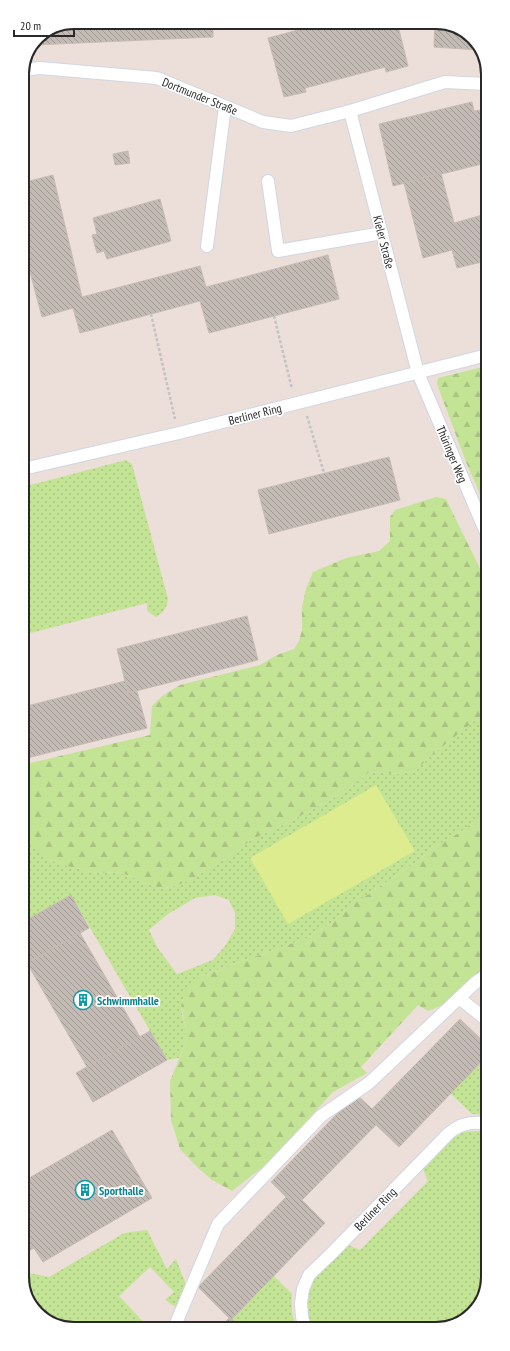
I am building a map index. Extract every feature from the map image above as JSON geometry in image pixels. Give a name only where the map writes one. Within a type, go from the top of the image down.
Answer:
[{"type":"lane","name":"Dortmunder Straße","points":[[29,69],[40,68],[157,78],[264,122],[291,126],[350,111],[445,82],[481,84]]},
{"type":"lane","points":[[207,246],[225,107]]},
{"type":"lane","name":"Kieler Straße","points":[[350,111],[418,373]]},
{"type":"lane","points":[[268,181],[278,251],[382,233]]},
{"type":"lane","name":"Berliner Ring","points":[[29,467],[179,433],[481,357]]},
{"type":"lane","name":"Thüringer Weg","points":[[418,373],[481,521]]},
{"type":"lane","points":[[176,1322],[218,1224],[321,1116],[369,1082],[481,979]]},
{"type":"lane","points":[[459,998],[481,1015]]},
{"type":"lane","name":"Berliner Ring","points":[[303,1322],[301,1303],[303,1289],[309,1275],[449,1133],[457,1127],[468,1123],[481,1123]]},
{"type":"path","points":[[150,314],[179,433]]},
{"type":"path","points":[[274,316],[299,403],[324,473]]},
{"type":"green space","points":[[481,367],[481,496],[466,462],[437,384],[438,378]]},
{"type":"green space","points":[[126,460],[132,464],[168,599],[165,610],[156,617],[147,611],[147,603],[29,633],[29,485]]},
{"type":"green space","points":[[436,497],[446,499],[481,571],[481,717],[433,754],[416,770],[401,774],[369,772],[348,790],[289,822],[251,840],[227,858],[188,881],[166,889],[140,882],[131,876],[116,872],[97,873],[71,867],[50,860],[37,851],[29,840],[29,763],[150,735],[152,706],[162,696],[180,685],[260,665],[277,655],[294,649],[299,641],[302,630],[302,607],[306,589],[313,572],[346,558],[379,551],[390,541],[390,517],[395,510]]},
{"type":"green space","points":[[481,717],[481,818],[434,847],[418,861],[351,906],[334,921],[307,938],[201,976],[183,999],[181,1004],[186,1029],[185,1045],[179,1058],[167,1060],[71,895],[29,919],[29,840],[50,860],[97,873],[116,872],[131,876],[140,882],[166,889],[188,881],[227,858],[251,840],[289,822],[348,790],[369,772],[401,774],[416,770],[433,754]],"holes":[[[215,895],[229,900],[235,913],[235,929],[225,946],[213,960],[177,974],[157,947],[149,930],[168,914],[195,898]]]},
{"type":"green space","points":[[376,785],[415,851],[288,924],[250,858]]},
{"type":"green space","points":[[481,818],[481,972],[473,976],[443,1005],[428,1011],[418,1005],[361,1067],[367,1073],[333,1092],[268,1163],[232,1191],[212,1180],[180,1149],[171,1120],[170,1081],[185,1045],[186,1029],[181,1005],[187,989],[201,976],[307,938],[334,921],[351,906],[418,861],[434,847]]},
{"type":"green space","points":[[481,1062],[481,1115],[472,1114],[450,1093]]},
{"type":"green space","points":[[463,1132],[481,1132],[481,1277],[479,1291],[472,1304],[466,1311],[456,1317],[442,1322],[309,1322],[306,1303],[308,1290],[316,1275],[346,1244],[360,1250],[428,1181],[422,1167],[448,1142]]},
{"type":"green space","points":[[147,1230],[167,1269],[176,1259],[186,1285],[177,1308],[165,1300],[174,1292],[150,1267],[119,1296],[143,1322],[71,1322],[57,1319],[40,1307],[32,1294],[29,1283],[29,1273],[49,1277],[124,1233]]},
{"type":"green space","points":[[274,1276],[292,1294],[292,1311],[294,1322],[235,1322],[232,1319]]},
{"type":"building","points":[[74,29],[213,29],[213,37],[40,45],[57,32]]},
{"type":"building","points":[[302,29],[399,29],[408,66],[386,72],[385,67],[305,88],[306,92],[284,97],[268,38]]},
{"type":"building","points":[[435,29],[439,29],[453,32],[466,40],[473,50],[434,47]]},
{"type":"building","points":[[472,102],[474,111],[481,110],[481,164],[393,186],[379,124]]},
{"type":"building","points":[[128,151],[130,163],[115,165],[113,154]]},
{"type":"building","points":[[441,173],[454,223],[481,215],[481,262],[457,268],[452,250],[423,258],[404,183]]},
{"type":"building","points":[[53,175],[82,297],[200,266],[206,287],[328,255],[339,299],[209,333],[200,301],[80,333],[73,308],[42,317],[29,268],[29,181]]},
{"type":"building","points":[[160,199],[171,241],[107,259],[104,251],[97,253],[92,235],[97,234],[93,218]]},
{"type":"building","points":[[389,457],[400,500],[269,534],[258,490]]},
{"type":"building","points":[[247,616],[258,660],[128,693],[117,649]]},
{"type":"building","points":[[125,681],[128,693],[137,691],[147,728],[29,758],[29,705]]},
{"type":"building","points":[[71,895],[89,928],[29,962],[29,919]]},
{"type":"building","name":"Schwimmhalle","points":[[80,933],[140,1037],[87,1067],[29,966],[29,962]]},
{"type":"building","points":[[460,1019],[481,1039],[481,1062],[399,1147],[376,1125],[302,1200],[325,1223],[232,1319],[235,1322],[225,1322],[229,1318],[198,1287],[286,1197],[271,1182],[356,1094],[372,1109]]},
{"type":"building","points":[[150,1031],[167,1060],[93,1102],[76,1073]]},
{"type":"building","name":"Sporthalle","points":[[112,1130],[152,1198],[43,1262],[34,1248],[29,1251],[29,1178]]},
{"type":"place","name":"Schwimmhalle","points":[[83,1000]]},
{"type":"place","name":"Sporthalle","points":[[85,1190]]}]
